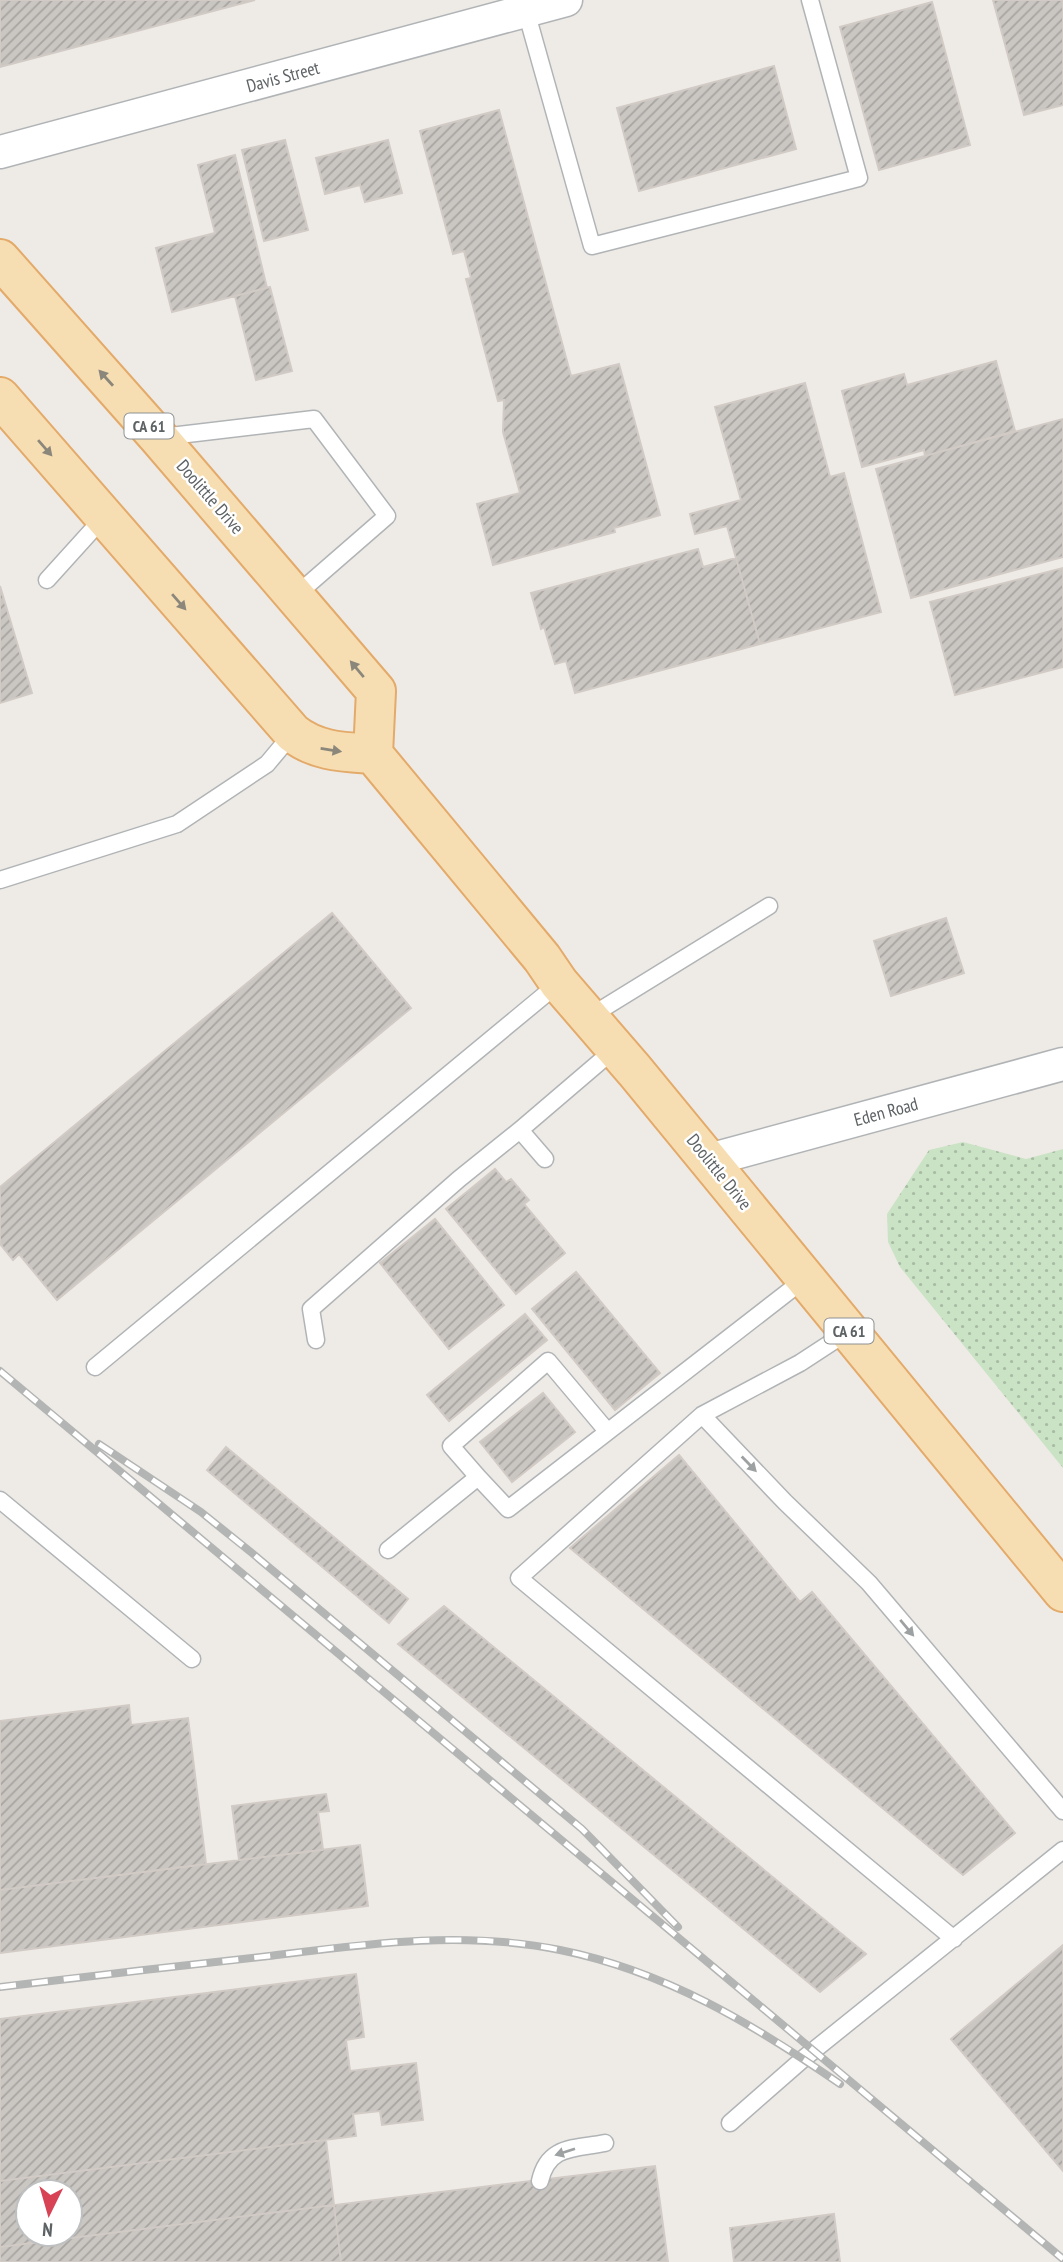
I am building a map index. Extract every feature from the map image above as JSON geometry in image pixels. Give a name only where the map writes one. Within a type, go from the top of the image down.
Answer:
[{"type":"main road","name":"Doolittle Drive","points":[[0,259],[376,691],[373,754],[1063,1592]]},
{"type":"main road","points":[[0,397],[293,733],[321,748],[373,754]]},
{"type":"street","name":"Davis Street","points":[[0,152],[566,0]]},
{"type":"street","name":"Eden Road","points":[[709,1160],[1063,1064]]},
{"type":"lane","points":[[526,10],[592,246],[859,178],[810,0]]},
{"type":"lane","points":[[158,438],[314,419],[387,516],[295,596]]},
{"type":"lane","points":[[47,580],[105,517]]},
{"type":"lane","points":[[0,880],[177,824],[267,764],[293,733]]},
{"type":"lane","points":[[589,1017],[769,906]]},
{"type":"lane","points":[[95,1367],[559,983]]},
{"type":"lane","points":[[316,1340],[311,1309],[459,1179],[616,1048]]},
{"type":"lane","points":[[520,1129],[544,1159]]},
{"type":"lane","points":[[607,1431],[548,1361],[451,1446],[508,1509],[806,1278]]},
{"type":"lane","points":[[849,1331],[800,1363],[702,1415],[519,1577],[954,1940]]},
{"type":"lane","points":[[702,1415],[785,1503],[869,1583],[1063,1811]]},
{"type":"lane","points":[[388,1550],[478,1477]]},
{"type":"lane","points":[[0,1500],[192,1659]]},
{"type":"lane","points":[[730,2123],[803,2059],[1063,1850]]},
{"type":"lane","points":[[540,2180],[544,2165],[558,2152],[605,2143]]},
{"type":"green space","points":[[963,1142],[1026,1159],[1063,1149],[1063,1468],[900,1267],[888,1242],[887,1214],[929,1150]]},
{"type":"building","points":[[0,0],[255,0],[0,67]]},
{"type":"building","points":[[993,0],[1063,0],[1063,105],[1024,115]]},
{"type":"building","points":[[932,2],[970,145],[879,170],[840,27]]},
{"type":"building","points":[[774,66],[796,149],[639,191],[617,108]]},
{"type":"building","points":[[499,110],[571,376],[619,364],[660,515],[614,528],[615,532],[493,565],[477,504],[520,493],[503,432],[504,400],[498,401],[466,279],[471,278],[464,251],[453,254],[420,131]]},
{"type":"building","points":[[285,140],[308,230],[264,241],[242,150]]},
{"type":"building","points":[[388,140],[402,193],[365,202],[360,185],[325,194],[316,158]]},
{"type":"building","points":[[235,155],[267,288],[172,312],[156,248],[215,233],[198,165]]},
{"type":"building","points":[[270,287],[292,371],[256,380],[235,296]]},
{"type":"building","points":[[996,361],[1015,431],[925,456],[924,450],[862,467],[842,391],[904,374],[907,385]]},
{"type":"building","points":[[805,383],[830,477],[844,473],[881,612],[760,644],[727,526],[695,534],[690,514],[741,500],[715,407]]},
{"type":"building","points":[[1063,419],[1063,557],[911,598],[876,469]]},
{"type":"building","points":[[698,549],[703,567],[736,558],[760,644],[575,693],[566,661],[555,664],[531,593]]},
{"type":"building","points":[[1063,568],[1063,667],[955,695],[930,602]]},
{"type":"building","points":[[0,586],[32,693],[0,703]]},
{"type":"building","points":[[332,913],[411,1008],[57,1300],[19,1254],[13,1260],[0,1244],[0,1187]]},
{"type":"building","points":[[946,918],[964,973],[891,996],[874,941]]},
{"type":"building","points":[[495,1169],[506,1182],[511,1179],[529,1200],[524,1204],[565,1253],[516,1294],[446,1209]]},
{"type":"building","points":[[435,1219],[504,1305],[449,1349],[380,1263]]},
{"type":"building","points":[[576,1272],[660,1373],[615,1410],[532,1309]]},
{"type":"building","points":[[525,1314],[547,1340],[449,1421],[427,1395]]},
{"type":"building","points":[[543,1393],[575,1432],[512,1482],[480,1442]]},
{"type":"building","points":[[226,1447],[408,1599],[389,1623],[207,1470]]},
{"type":"building","points":[[679,1455],[800,1602],[812,1592],[1015,1833],[963,1875],[570,1548]]},
{"type":"building","points":[[444,1606],[866,1954],[820,1992],[398,1644]]},
{"type":"building","points":[[129,1705],[131,1725],[188,1718],[206,1864],[0,1890],[0,1721]]},
{"type":"building","points":[[326,1794],[329,1811],[318,1812],[323,1850],[239,1860],[232,1806]]},
{"type":"building","points":[[360,1845],[368,1906],[0,1953],[0,1890]]},
{"type":"building","points":[[1063,1945],[1063,2171],[951,2039]]},
{"type":"building","points":[[356,1974],[364,2037],[346,2040],[350,2071],[416,2063],[423,2120],[382,2125],[380,2111],[353,2114],[356,2136],[0,2181],[0,2019]]},
{"type":"building","points":[[326,2140],[334,2205],[84,2236],[84,2178],[24,2178]]},
{"type":"building","points":[[655,2166],[668,2262],[341,2262],[334,2205]]},
{"type":"building","points":[[14,2179],[14,2245],[0,2247],[0,2181]]},
{"type":"building","points":[[334,2205],[341,2262],[0,2262],[0,2247],[84,2248],[84,2236]]},
{"type":"building","points":[[834,2214],[840,2262],[734,2262],[730,2228]]},
{"type":"railway","points":[[0,1371],[1063,2259]]},
{"type":"railway","points":[[99,1444],[201,1512],[252,1553],[582,1829],[678,1927]]},
{"type":"railway","points":[[0,1987],[414,1941],[524,1944],[599,1959],[672,1986],[741,2021],[840,2084]]}]
